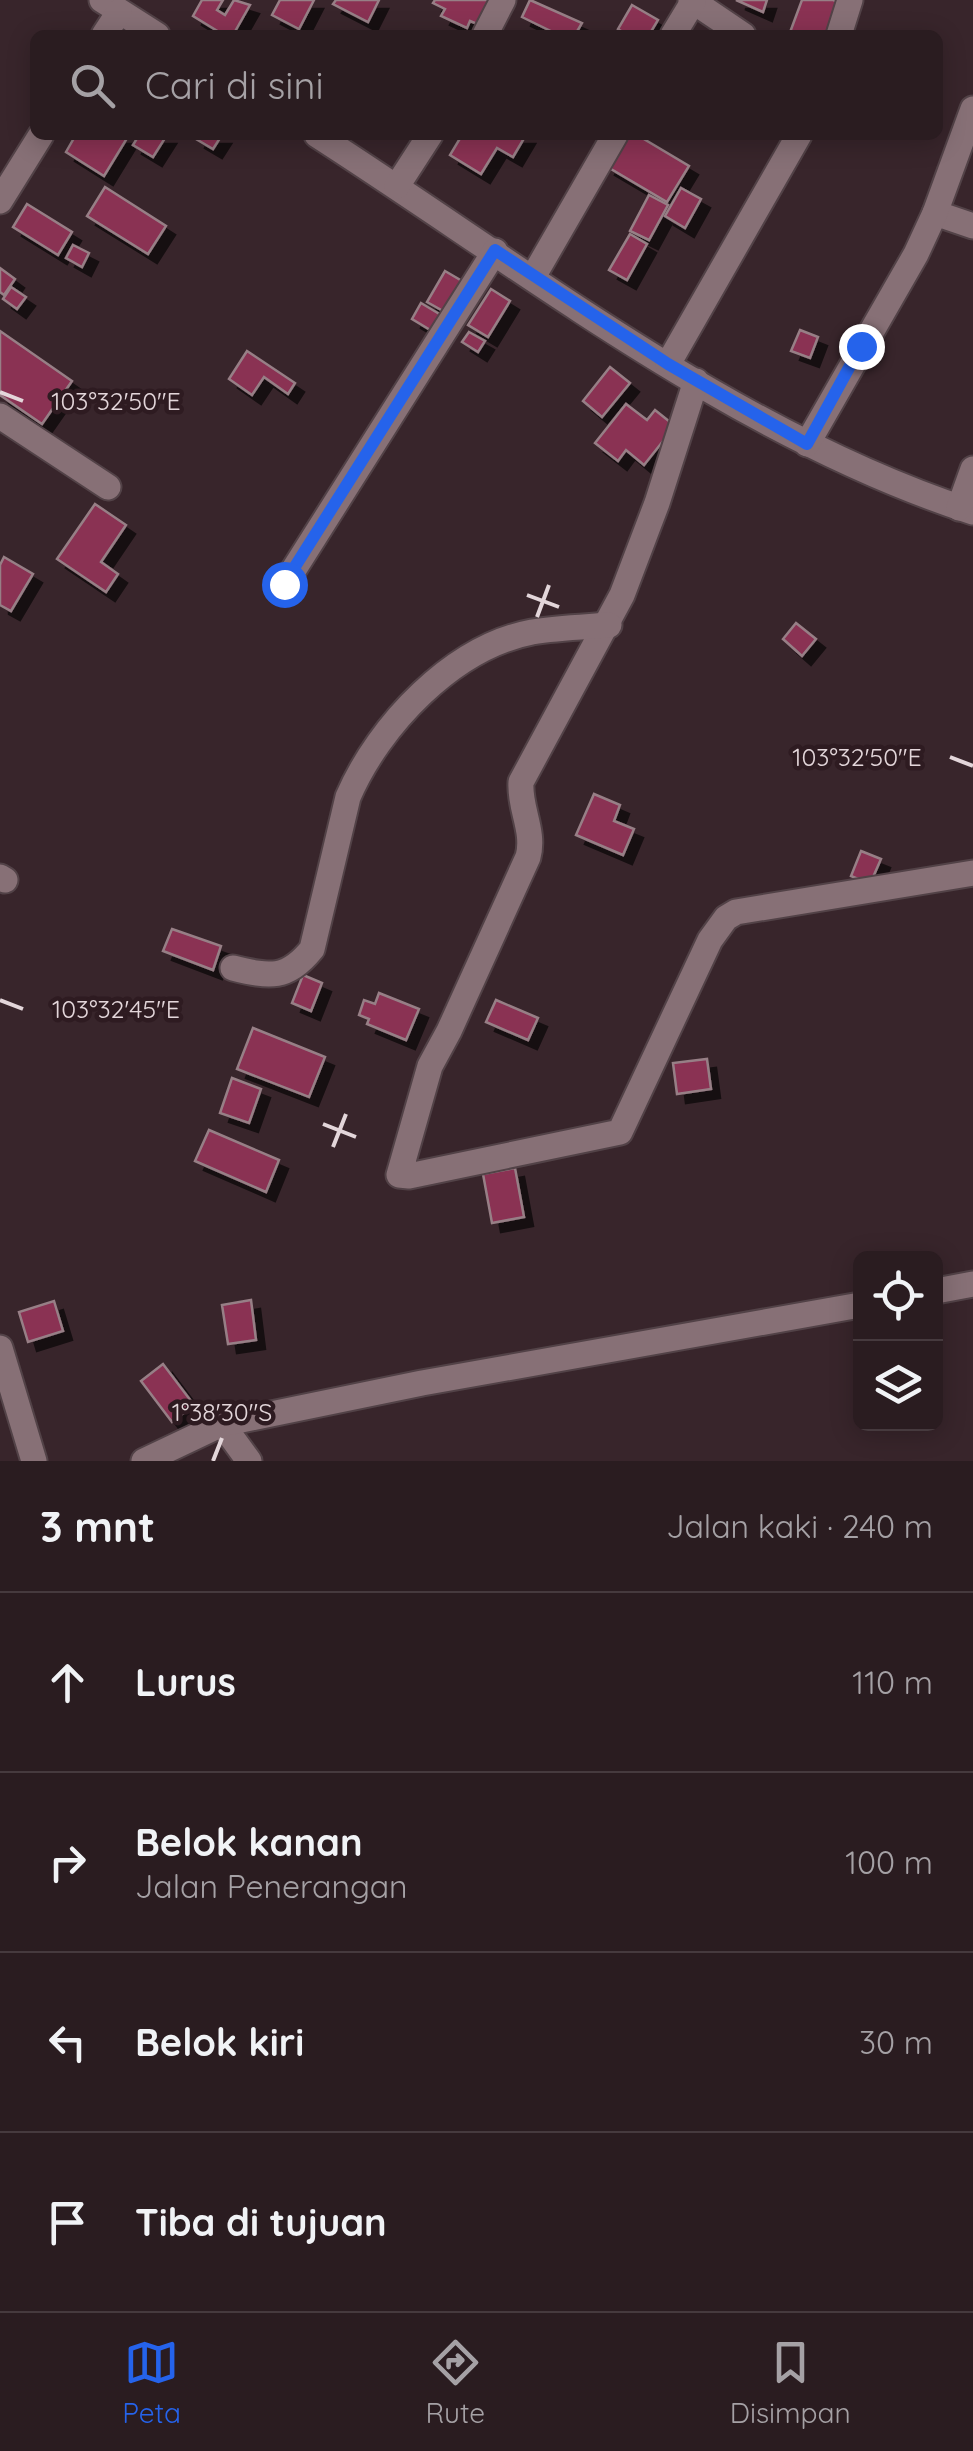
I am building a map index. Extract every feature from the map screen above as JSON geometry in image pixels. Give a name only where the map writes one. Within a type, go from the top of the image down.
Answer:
[{"type":"street","points":[[487,30],[503,0]]},
{"type":"street","points":[[841,30],[850,0]]},
{"type":"street","points":[[676,30],[692,1],[736,30]]},
{"type":"street","points":[[110,6],[150,30]]},
{"type":"street","points":[[807,444],[916,254],[973,109]]},
{"type":"street","points":[[0,201],[38,140]]},
{"type":"street","points":[[325,140],[668,364],[807,444],[872,475],[966,510],[973,469]]},
{"type":"street","points":[[397,186],[427,140]]},
{"type":"street","points":[[533,278],[612,140]]},
{"type":"street","points":[[668,364],[796,140]]},
{"type":"street","points":[[935,212],[973,226]]},
{"type":"street","points":[[284,584],[495,250]]},
{"type":"street","points":[[696,381],[658,503],[608,625],[521,782],[531,840],[528,858],[430,1066],[398,1172],[401,1176],[620,1132],[710,940],[726,918],[758,908],[973,873]]},
{"type":"street","points":[[0,416],[108,488]]},
{"type":"street","points":[[233,968],[280,974],[296,968],[312,949],[348,796],[376,749],[431,684],[476,653],[530,632],[608,625]]},
{"type":"street","points":[[943,1290],[973,1284]]},
{"type":"street","points":[[144,1461],[222,1424],[422,1383],[853,1306]]},
{"type":"street","points":[[0,1348],[34,1461]]},
{"type":"street","points":[[222,1424],[249,1461]]},
{"type":"building","points":[[202,0],[223,0],[217,10],[225,15],[234,0],[250,5],[236,30],[216,30],[193,16]]},
{"type":"building","points":[[280,0],[314,0],[299,29],[272,15]]},
{"type":"building","points":[[336,0],[379,0],[368,22],[333,4]]},
{"type":"building","points":[[495,0],[482,26],[470,21],[467,28],[441,16],[445,9],[433,3]]},
{"type":"building","points":[[530,0],[582,23],[578,30],[549,30],[522,17]]},
{"type":"building","points":[[736,0],[767,0],[763,12]]},
{"type":"building","points":[[802,0],[844,4],[835,30],[791,30]]},
{"type":"building","points":[[632,5],[658,20],[652,30],[618,29]]},
{"type":"building","points":[[73,140],[126,140],[104,176],[66,152]]},
{"type":"building","points":[[136,140],[164,140],[153,157],[133,145]]},
{"type":"building","points":[[198,140],[219,140],[213,149]]},
{"type":"building","points":[[459,140],[523,140],[513,157],[497,148],[481,174],[450,155]]},
{"type":"building","points":[[622,140],[645,140],[689,166],[667,202],[606,166]]},
{"type":"building","points":[[105,187],[166,226],[148,254],[87,216]]},
{"type":"building","points":[[681,188],[701,199],[685,228],[665,216]]},
{"type":"building","points":[[649,195],[668,205],[649,240],[630,231]]},
{"type":"building","points":[[27,204],[72,232],[58,255],[13,227]]},
{"type":"building","points":[[630,234],[647,244],[627,280],[609,270]]},
{"type":"building","points":[[73,245],[89,253],[82,267],[66,258]]},
{"type":"building","points":[[0,268],[15,279],[4,295],[0,292]]},
{"type":"building","points":[[445,271],[462,281],[445,312],[427,302]]},
{"type":"building","points":[[11,287],[26,297],[17,309],[3,299]]},
{"type":"building","points":[[491,289],[510,301],[488,337],[468,325]]},
{"type":"building","points":[[421,303],[441,315],[432,331],[412,319]]},
{"type":"building","points":[[800,330],[818,337],[810,358],[791,351]]},
{"type":"building","points":[[0,331],[72,381],[42,424],[0,395]]},
{"type":"building","points":[[469,332],[485,341],[478,352],[462,342]]},
{"type":"building","points":[[247,351],[295,383],[288,394],[264,377],[252,395],[229,379]]},
{"type":"building","points":[[610,367],[630,383],[602,417],[583,401]]},
{"type":"building","points":[[626,404],[647,420],[655,410],[675,426],[644,465],[626,450],[618,461],[595,443]]},
{"type":"building","points":[[95,504],[126,525],[101,562],[118,574],[106,592],[57,559]]},
{"type":"building","points":[[4,557],[33,574],[11,611],[0,605],[0,565]]},
{"type":"building","points":[[796,623],[816,639],[802,656],[783,639]]},
{"type":"building","points":[[594,794],[620,805],[614,821],[634,829],[623,855],[576,835]]},
{"type":"building","points":[[861,851],[881,859],[870,884],[851,876]]},
{"type":"building","points":[[172,929],[221,946],[213,970],[163,951]]},
{"type":"building","points":[[303,975],[322,983],[311,1011],[292,1003]]},
{"type":"building","points":[[379,993],[419,1009],[406,1040],[367,1024],[369,1019],[359,1015],[364,1000],[375,1004]]},
{"type":"building","points":[[496,1000],[538,1018],[528,1040],[486,1022]]},
{"type":"building","points":[[253,1028],[325,1057],[309,1097],[237,1069]]},
{"type":"building","points":[[707,1059],[711,1089],[677,1094],[673,1063]]},
{"type":"building","points":[[232,1078],[261,1089],[249,1123],[220,1113]]},
{"type":"building","points":[[209,1130],[279,1160],[266,1192],[195,1161]]},
{"type":"building","points":[[515,1168],[524,1217],[492,1223],[483,1174]]},
{"type":"building","points":[[251,1300],[256,1340],[228,1344],[222,1305]]},
{"type":"building","points":[[54,1301],[63,1331],[28,1342],[19,1312]]},
{"type":"building","points":[[163,1364],[194,1405],[172,1422],[141,1381]]},
{"type":"route","points":[[284,584],[495,250],[668,364],[807,444],[861,346]]}]
